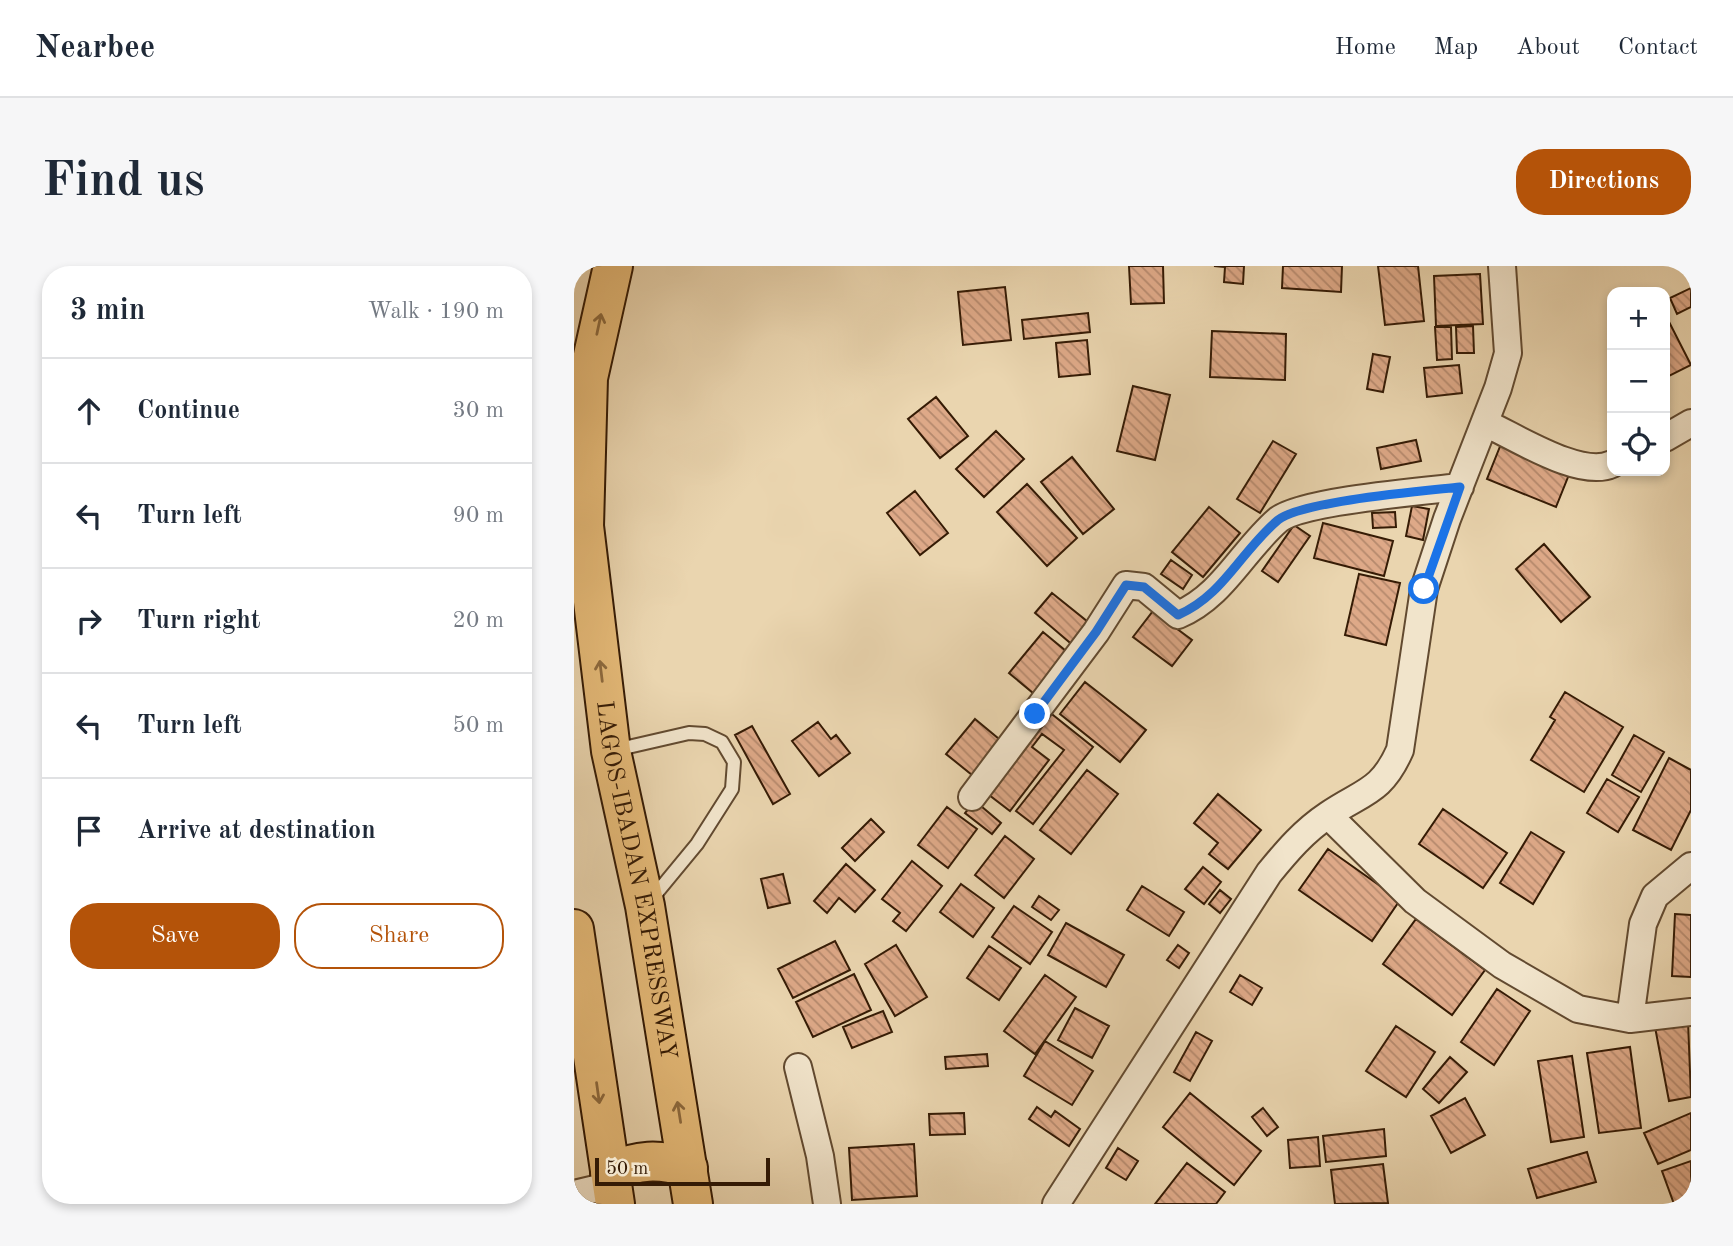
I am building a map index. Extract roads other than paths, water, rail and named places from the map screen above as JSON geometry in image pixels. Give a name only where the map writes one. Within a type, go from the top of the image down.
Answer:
[{"type":"highway","name":"LAGOS-IBADAN EXPRESSWAY","points":[[613,266],[587,378],[584,526],[611,751],[645,906],[691,1186]]},
{"type":"highway","points":[[574,929],[612,1187]]},
{"type":"highway","points":[[612,1187],[632,1163],[650,1160],[668,1161],[691,1186]]},
{"type":"street","points":[[1056,1204],[1269,873],[1295,841],[1328,815],[1380,785],[1400,750],[1424,589],[1508,353],[1502,266]]},
{"type":"street","points":[[1485,423],[1580,467],[1602,469],[1607,466]]},
{"type":"street","points":[[1670,435],[1691,423]]},
{"type":"street","points":[[972,797],[1096,632],[1126,585],[1144,587],[1178,615],[1199,606],[1286,514],[1348,501],[1460,487]]},
{"type":"street","points":[[1328,815],[1415,901],[1502,965],[1578,1009],[1630,1019],[1691,1012]]},
{"type":"street","points":[[1630,1019],[1643,924],[1655,896],[1691,866]]},
{"type":"street","points":[[798,1067],[820,1156],[827,1204]]},
{"type":"street","points":[[574,1194],[612,1187]]},
{"type":"lane","points":[[611,751],[689,733],[705,734],[722,742],[734,762],[732,789],[697,844],[645,906]]}]
